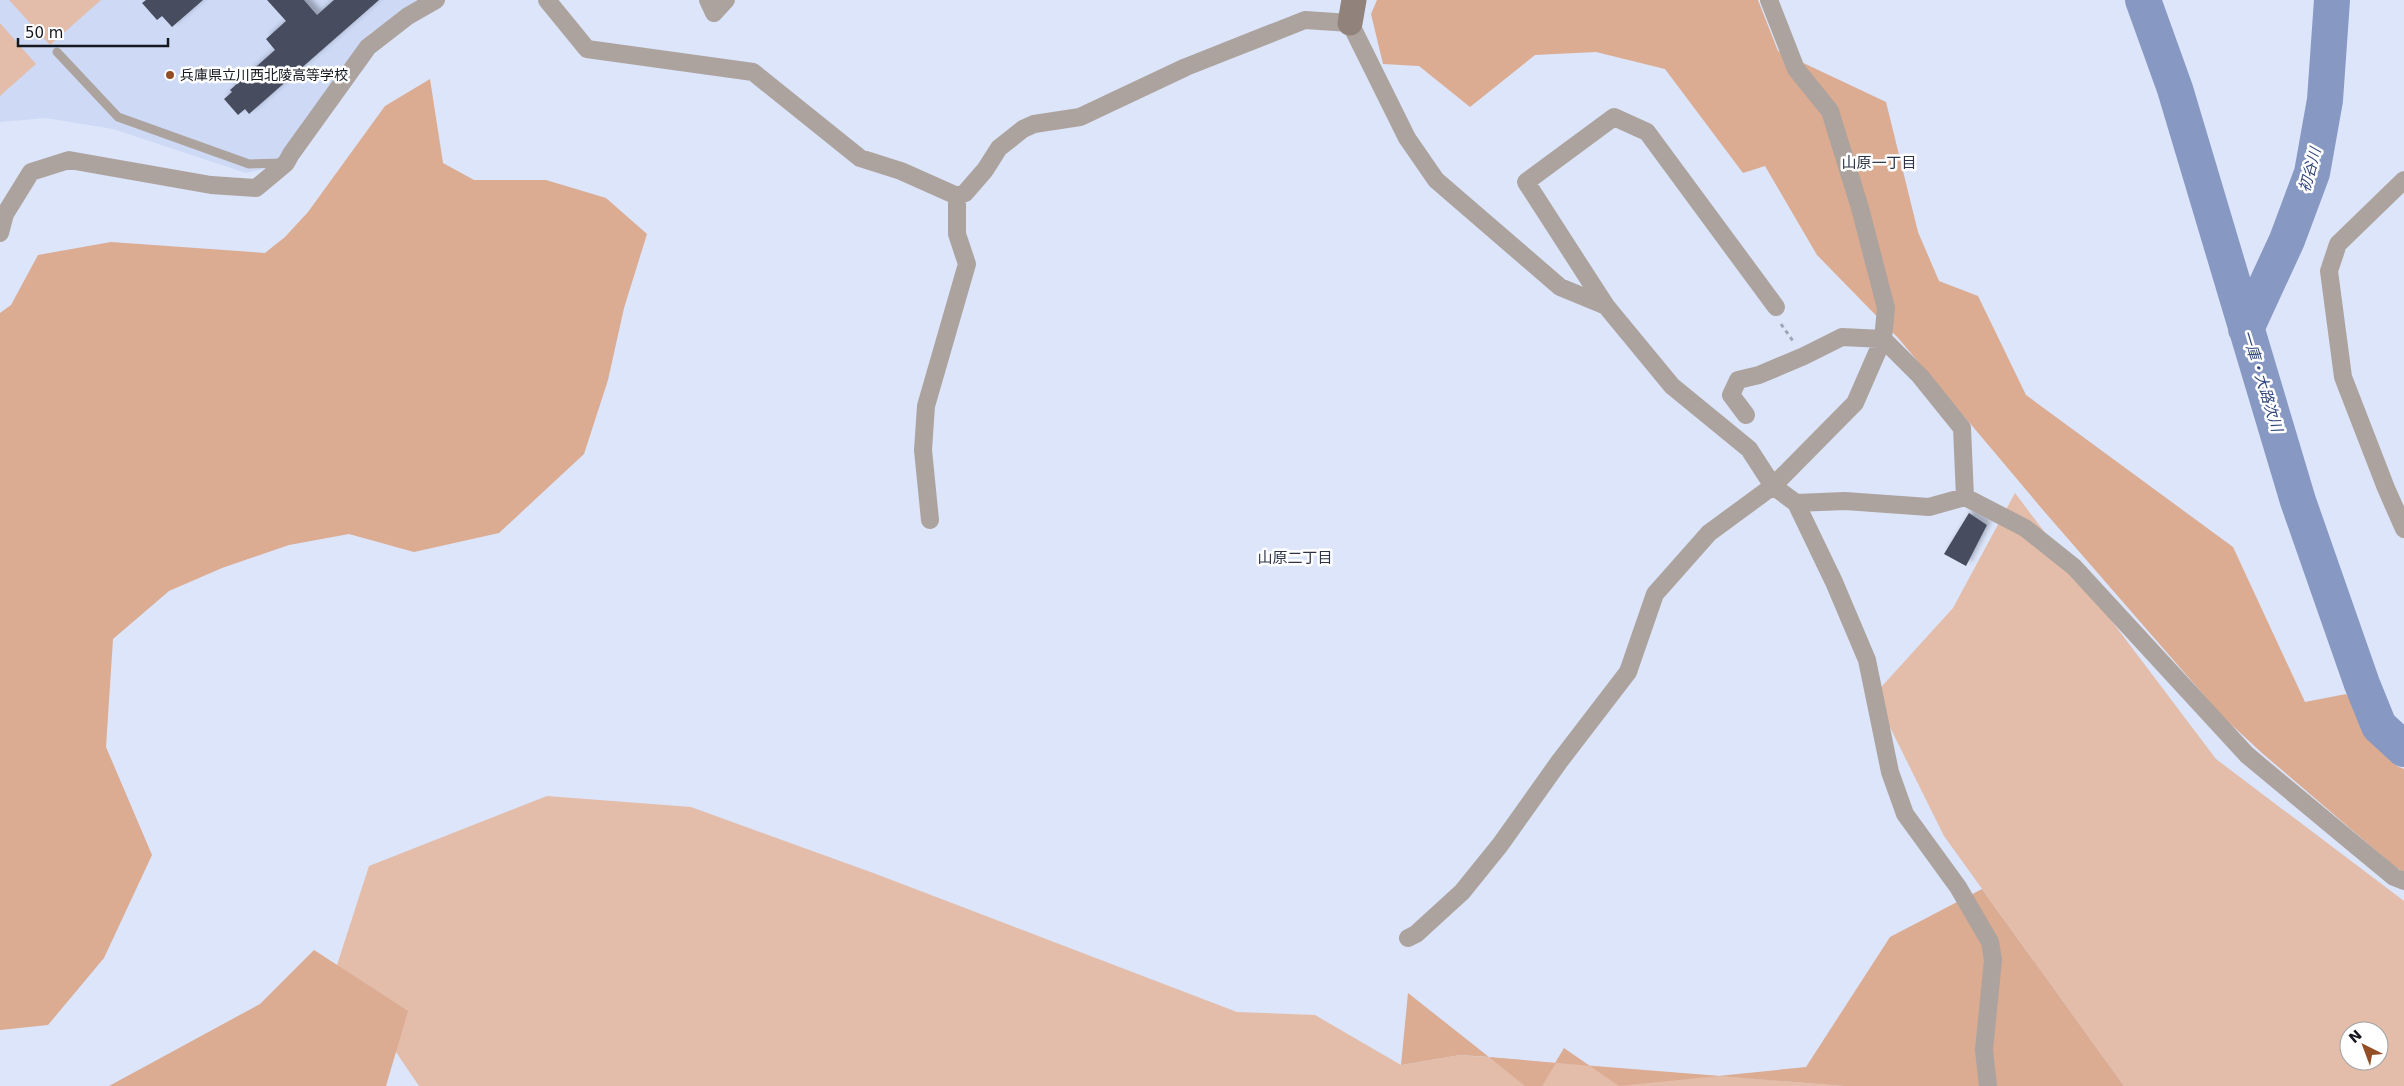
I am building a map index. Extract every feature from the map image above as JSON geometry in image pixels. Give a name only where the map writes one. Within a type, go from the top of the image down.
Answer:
[{"type":"street","points":[[0,233],[5,214],[32,172],[68,160],[211,185],[256,188],[286,163],[368,47],[408,16],[436,0]]},
{"type":"street","points":[[708,0],[714,13],[726,0]]},
{"type":"street","points":[[1408,938],[1462,892],[1500,845],[1559,762],[1628,672],[1655,594],[1709,533],[1773,486],[1855,403],[1883,339],[1886,308],[1860,208],[1830,111],[1796,69],[1769,0]]},
{"type":"street","points":[[551,1],[588,49],[753,72],[860,158],[901,171],[957,196],[965,193],[985,170],[999,148],[1023,129],[1034,124],[1080,117],[1186,67],[1305,20],[1352,11],[1407,138],[1436,180],[1560,287],[1606,306]]},
{"type":"street","points":[[1776,307],[1647,132],[1614,118],[1526,182],[1606,306],[1672,386],[1749,449],[1773,486],[1796,503],[1834,582],[1867,660],[1890,772],[1905,814],[1958,886],[1990,942],[1994,960],[1984,1050],[1988,1086]]},
{"type":"street","points":[[2404,180],[2338,244],[2329,271],[2343,377],[2404,529]]},
{"type":"street","points":[[930,520],[924,450],[926,406],[967,264],[957,234],[957,196]]},
{"type":"street","points":[[1746,415],[1731,395],[1738,380],[1759,375],[1842,337],[1883,339],[1920,376],[1962,428],[1965,497]]},
{"type":"street","points":[[1796,503],[1845,501],[1929,507],[1965,497],[2025,528],[2074,567],[2247,755],[2386,871],[2404,882]]},
{"type":"lane","points":[[58,52],[118,117],[249,164],[286,163]]},
{"type":"path","points":[[1776,307],[1778,319],[1804,356]]},
{"type":"shaded area","name":"兵庫県立川西北陵高等学校","points":[[0,0],[428,0],[370,33],[277,166],[246,173],[113,129],[46,118],[0,122]]},
{"type":"shaded area","points":[[9,0],[101,0],[50,45]]},
{"type":"shaded area","points":[[1377,0],[1758,0],[1778,51],[1886,102],[1918,232],[1939,281],[1978,296],[2026,395],[2233,547],[2305,702],[2346,694],[2397,766],[2404,769],[2404,872],[2394,866],[2262,753],[2222,716],[2043,510],[1899,339],[1817,255],[1765,166],[1743,173],[1665,69],[1596,52],[1535,55],[1470,107],[1419,66],[1383,64],[1371,14]]},
{"type":"shaded area","points":[[0,23],[36,64],[0,96]]},
{"type":"shaded area","points":[[430,79],[443,163],[474,180],[546,180],[606,198],[647,234],[624,308],[608,380],[584,454],[499,533],[414,552],[349,534],[289,545],[222,568],[169,591],[113,639],[106,747],[152,855],[104,958],[48,1025],[0,1030],[0,313],[11,305],[38,255],[111,242],[265,253],[285,237],[308,212],[385,106]]},
{"type":"shaded area","points":[[2015,493],[2216,759],[2404,901],[2404,1086],[2124,1086],[1944,836],[1874,695],[1953,608]]},
{"type":"shaded area","points":[[547,796],[691,807],[876,874],[1237,1012],[1315,1015],[1401,1065],[1460,1055],[1844,1086],[419,1086],[337,965],[369,866]]},
{"type":"shaded area","points":[[1982,889],[2124,1086],[1844,1086],[1718,1076],[1806,1067],[1890,937]]},
{"type":"shaded area","points":[[314,950],[408,1011],[386,1086],[109,1086],[260,1004]]},
{"type":"shaded area","points":[[1408,993],[1489,1057],[1460,1055],[1401,1065]]},
{"type":"shaded area","points":[[1564,1048],[1590,1066],[1556,1063],[1542,1086],[1525,1086],[1489,1057],[1555,1063]]},
{"type":"shaded area","points":[[1590,1066],[1718,1076],[1619,1086]]},
{"type":"building","points":[[146,0],[203,0],[172,27],[162,16],[157,20],[142,3]]},
{"type":"building","points":[[267,0],[304,0],[317,15],[334,0],[379,0],[249,114],[245,109],[238,115],[224,99],[232,92],[230,90],[275,50],[266,39],[286,21]]},
{"type":"building","points":[[1969,513],[1987,525],[1966,566],[1944,554]]},
{"type":"waterway","name":"一庫・大路次川","points":[[2143,0],[2175,89],[2298,501],[2362,684],[2379,726],[2404,749]]},
{"type":"waterway","name":"初谷川","points":[[2246,329],[2287,240],[2312,173],[2325,100],[2332,0]]},
{"type":"place","name":"兵庫県立川西北陵高等学校","points":[[170,75]]},
{"type":"district","name":"山原一丁目","points":[[1879,163]]},
{"type":"district","name":"山原二丁目","points":[[1295,558]]}]
